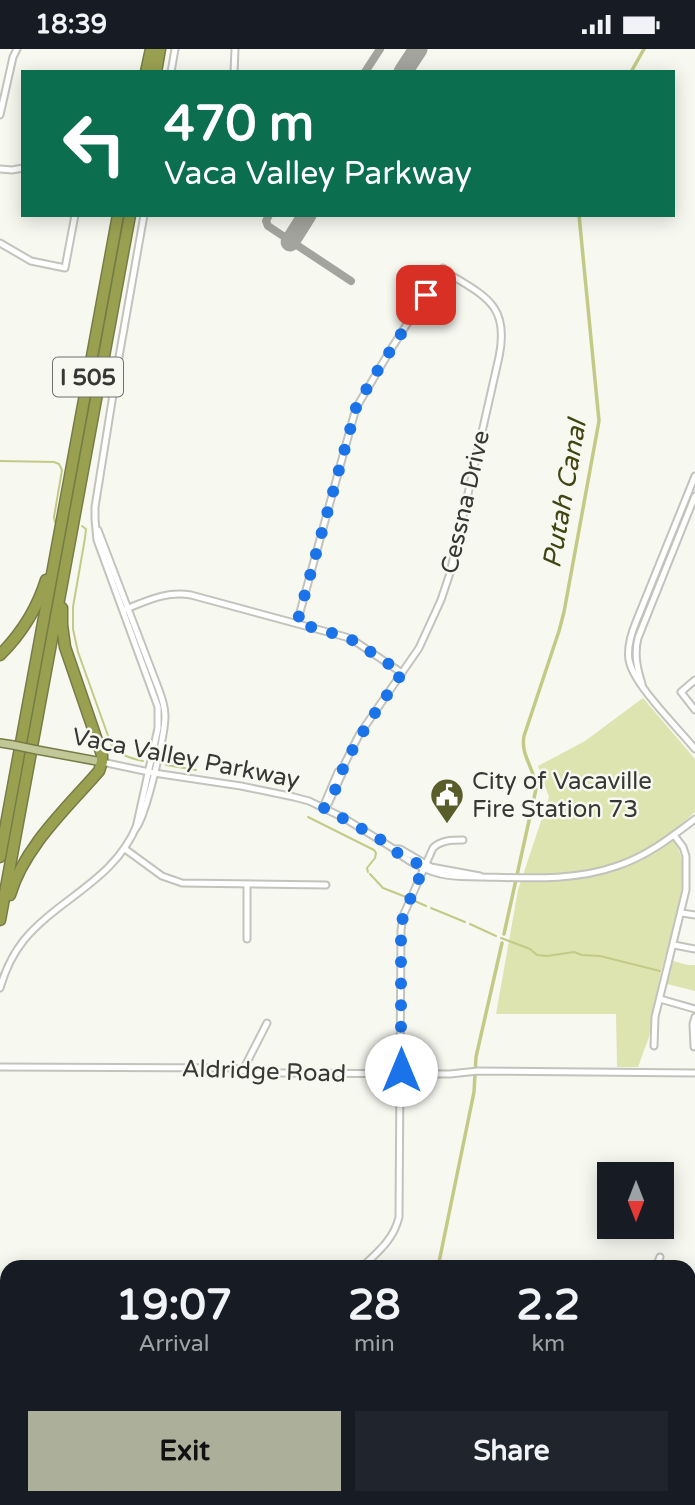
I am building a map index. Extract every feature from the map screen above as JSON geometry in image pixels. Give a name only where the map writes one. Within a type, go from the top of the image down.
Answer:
[{"type":"highway","points":[[146,70],[151,49]]},
{"type":"highway","points":[[156,70],[160,49]]},
{"type":"highway","name":"I 505","points":[[0,857],[118,217]]},
{"type":"highway","name":"I 505","points":[[0,919],[130,217]]},
{"type":"highway","points":[[0,929],[13,884],[27,857],[99,771],[102,762],[103,755],[68,658],[63,636],[62,603],[71,535]]},
{"type":"highway","points":[[0,655],[27,623],[36,606],[59,539]]},
{"type":"main road","name":"Vaca Valley Parkway","points":[[0,743],[102,762]]},
{"type":"street","points":[[0,115],[17,49]]},
{"type":"street","points":[[171,70],[175,49]]},
{"type":"street","points":[[234,70],[235,49]]},
{"type":"street","points":[[0,169],[21,169]]},
{"type":"street","points":[[0,243],[31,261],[65,268],[75,217]]},
{"type":"street","points":[[0,988],[8,966],[25,939],[102,875],[125,849],[136,828],[165,720],[161,697],[97,540],[95,507],[144,217]]},
{"type":"street","name":"Cessna Drive","points":[[297,623],[356,408],[443,268],[480,293],[492,305],[500,320],[502,341],[441,600],[419,648],[364,728],[343,768],[338,772],[324,808]]},
{"type":"street","points":[[693,744],[636,680],[628,652],[631,633],[695,476]]},
{"type":"street","points":[[642,685],[636,664],[638,638],[695,496]]},
{"type":"street","points":[[125,609],[163,594],[183,594],[346,637],[402,673]]},
{"type":"street","points":[[125,609],[159,716],[141,823],[136,828]]},
{"type":"street","points":[[695,680],[681,692],[695,710]]},
{"type":"street","points":[[151,685],[158,698],[161,717],[165,720]]},
{"type":"street","name":"Vaca Valley Parkway","points":[[102,762],[294,797],[324,808],[424,865],[480,876],[568,877],[607,869],[638,858],[695,819]]},
{"type":"street","points":[[654,1046],[655,1017],[682,913],[687,880],[686,856],[683,846],[674,835]]},
{"type":"street","points":[[369,1260],[390,1239],[398,1221],[403,916],[424,865],[436,844],[463,841]]},
{"type":"street","points":[[125,849],[162,876],[188,884],[326,885]]},
{"type":"street","points":[[687,880],[695,880]]},
{"type":"street","points":[[247,885],[247,939]]},
{"type":"street","points":[[682,913],[695,915]]},
{"type":"street","points":[[674,945],[695,949]]},
{"type":"street","points":[[660,999],[695,1009]]},
{"type":"street","points":[[694,1047],[695,1017]]},
{"type":"street","points":[[243,1070],[267,1023]]},
{"type":"street","name":"Aldridge Road","points":[[0,1067],[232,1068],[265,1073],[695,1073]]},
{"type":"green space","points":[[643,698],[695,759],[695,812],[672,832],[683,862],[681,900],[661,972],[649,1037],[638,1067],[617,1067],[616,1014],[496,1014],[518,890],[549,797],[538,766],[585,741]]},
{"type":"green space","points":[[673,961],[695,965],[695,991],[667,984]]},
{"type":"waterway","name":"Putah Canal","points":[[632,70],[644,49]]},
{"type":"waterway","name":"Putah Canal","points":[[504,934],[536,789],[524,750],[524,736],[564,612],[599,421],[579,217]]},
{"type":"waterway","points":[[0,461],[59,464],[62,470],[55,522]]},
{"type":"waterway","points":[[82,526],[86,529],[73,607],[73,629],[78,652],[111,744],[125,755],[143,761]]},
{"type":"waterway","points":[[166,765],[196,770]]},
{"type":"waterway","points":[[308,817],[374,850],[375,858],[367,868],[368,872]]},
{"type":"waterway","points":[[370,874],[383,888],[406,897]]},
{"type":"waterway","points":[[415,901],[426,906]]},
{"type":"waterway","points":[[431,908],[465,922]]},
{"type":"waterway","points":[[470,924],[496,936]]},
{"type":"waterway","points":[[501,938],[530,949],[537,955],[574,952],[660,971]]},
{"type":"waterway","points":[[439,1260],[474,1092],[476,1057],[502,943]]},
{"type":"taxiway","points":[[366,70],[380,49]]},
{"type":"taxiway","points":[[268,217],[268,226],[351,281]]},
{"type":"runway","points":[[404,70],[418,49]]},
{"type":"runway","points":[[290,242],[306,217]]},
{"type":"place","name":"City of Vacaville Fire Station 73","points":[[447,825]]},
{"type":"route","points":[[401,1070],[401,930],[403,916],[424,867],[324,808],[359,735],[402,673],[346,637],[297,623],[356,408],[426,295]]}]
